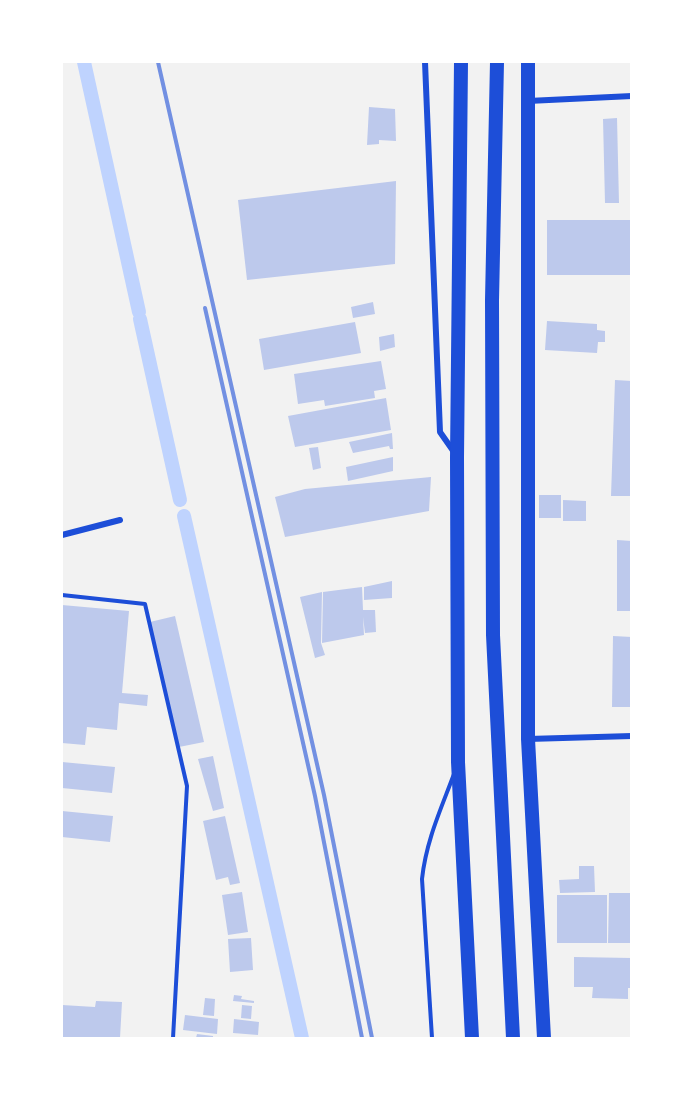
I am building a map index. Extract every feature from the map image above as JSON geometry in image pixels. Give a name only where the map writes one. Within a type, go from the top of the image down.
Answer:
[{"type":"main road","points":[[461,62],[457,457],[458,762],[471,1038]]},
{"type":"main road","points":[[497,62],[492,300],[493,635],[513,1038]]},
{"type":"main road","points":[[528,62],[528,739],[544,1038]]},
{"type":"main road","points":[[511,967],[522,1038]]},
{"type":"street","points":[[424,62],[440,432],[457,457]]},
{"type":"street","points":[[527,101],[632,96]]},
{"type":"street","points":[[62,535],[120,520]]},
{"type":"street","points":[[528,739],[632,736]]},
{"type":"lane","points":[[62,595],[145,604],[187,786],[173,1038]]},
{"type":"lane","points":[[432,1038],[422,879],[425,854],[433,827],[458,762]]},
{"type":"building","points":[[369,107],[395,109],[396,141],[379,140],[379,144],[367,145]]},
{"type":"building","points":[[617,118],[619,203],[605,203],[603,119]]},
{"type":"building","points":[[396,181],[395,264],[247,280],[238,200]]},
{"type":"building","points":[[547,220],[632,220],[632,275],[547,275]]},
{"type":"building","points":[[373,302],[375,314],[353,318],[351,307]]},
{"type":"building","points":[[547,321],[597,324],[597,330],[605,331],[605,342],[598,342],[597,353],[545,350]]},
{"type":"building","points":[[355,322],[361,353],[264,370],[259,339]]},
{"type":"building","points":[[394,334],[395,347],[380,351],[379,337]]},
{"type":"building","points":[[381,361],[386,389],[374,391],[375,398],[325,406],[324,400],[298,404],[294,374]]},
{"type":"building","points":[[615,380],[632,381],[632,496],[611,496]]},
{"type":"building","points":[[386,398],[391,430],[295,447],[288,416]]},
{"type":"building","points":[[392,433],[393,449],[389,446],[353,453],[349,442]]},
{"type":"building","points":[[318,447],[321,468],[313,470],[309,448]]},
{"type":"building","points":[[393,457],[393,471],[348,481],[346,467]]},
{"type":"building","points":[[431,477],[429,511],[285,537],[275,497],[305,489]]},
{"type":"building","points":[[539,495],[561,495],[561,518],[539,518]]},
{"type":"building","points":[[563,500],[586,501],[586,521],[563,521]]},
{"type":"building","points":[[617,540],[632,541],[632,611],[617,611]]},
{"type":"building","points":[[392,581],[392,598],[364,600],[364,587]]},
{"type":"building","points":[[362,587],[363,610],[375,610],[376,632],[365,633],[363,617],[364,635],[322,643],[323,592]]},
{"type":"building","points":[[322,592],[321,643],[325,655],[315,658],[300,597]]},
{"type":"building","points":[[62,605],[129,611],[122,693],[148,695],[147,706],[119,703],[117,730],[87,727],[85,745],[62,743]]},
{"type":"building","points":[[175,616],[204,742],[179,747],[150,622]]},
{"type":"building","points":[[613,636],[632,637],[632,707],[612,707]]},
{"type":"building","points":[[213,756],[224,808],[213,811],[198,759]]},
{"type":"building","points":[[62,762],[115,767],[112,793],[62,788]]},
{"type":"building","points":[[62,811],[113,816],[110,842],[62,837]]},
{"type":"building","points":[[225,816],[240,883],[230,885],[228,877],[216,880],[203,821]]},
{"type":"building","points":[[579,866],[594,866],[595,892],[560,893],[559,880],[579,879]]},
{"type":"building","points":[[242,892],[248,932],[228,935],[222,895]]},
{"type":"building","points":[[609,893],[632,893],[632,943],[608,943]]},
{"type":"building","points":[[557,895],[607,895],[607,943],[557,943]]},
{"type":"building","points":[[251,938],[253,970],[230,972],[228,939]]},
{"type":"building","points":[[574,957],[632,958],[632,988],[628,988],[628,999],[592,998],[593,987],[574,987]]},
{"type":"building","points":[[234,995],[242,996],[241,999],[254,1001],[254,1003],[233,1001]]},
{"type":"building","points":[[205,998],[215,999],[214,1016],[203,1015]]},
{"type":"building","points":[[96,1001],[122,1002],[120,1038],[62,1038],[62,1005],[95,1007]]},
{"type":"building","points":[[242,1005],[252,1006],[251,1019],[241,1018]]},
{"type":"building","points":[[185,1015],[218,1019],[217,1034],[183,1030]]},
{"type":"building","points":[[234,1019],[259,1022],[258,1035],[233,1033]]},
{"type":"building","points":[[197,1034],[213,1036],[213,1038],[196,1038]]},
{"type":"waterway","points":[[84,62],[139,312]]},
{"type":"waterway","points":[[140,319],[180,500]]},
{"type":"waterway","points":[[184,516],[302,1038]]},
{"type":"railway","points":[[158,62],[324,795],[372,1038]]},
{"type":"railway","points":[[205,308],[315,796],[362,1038]]}]
